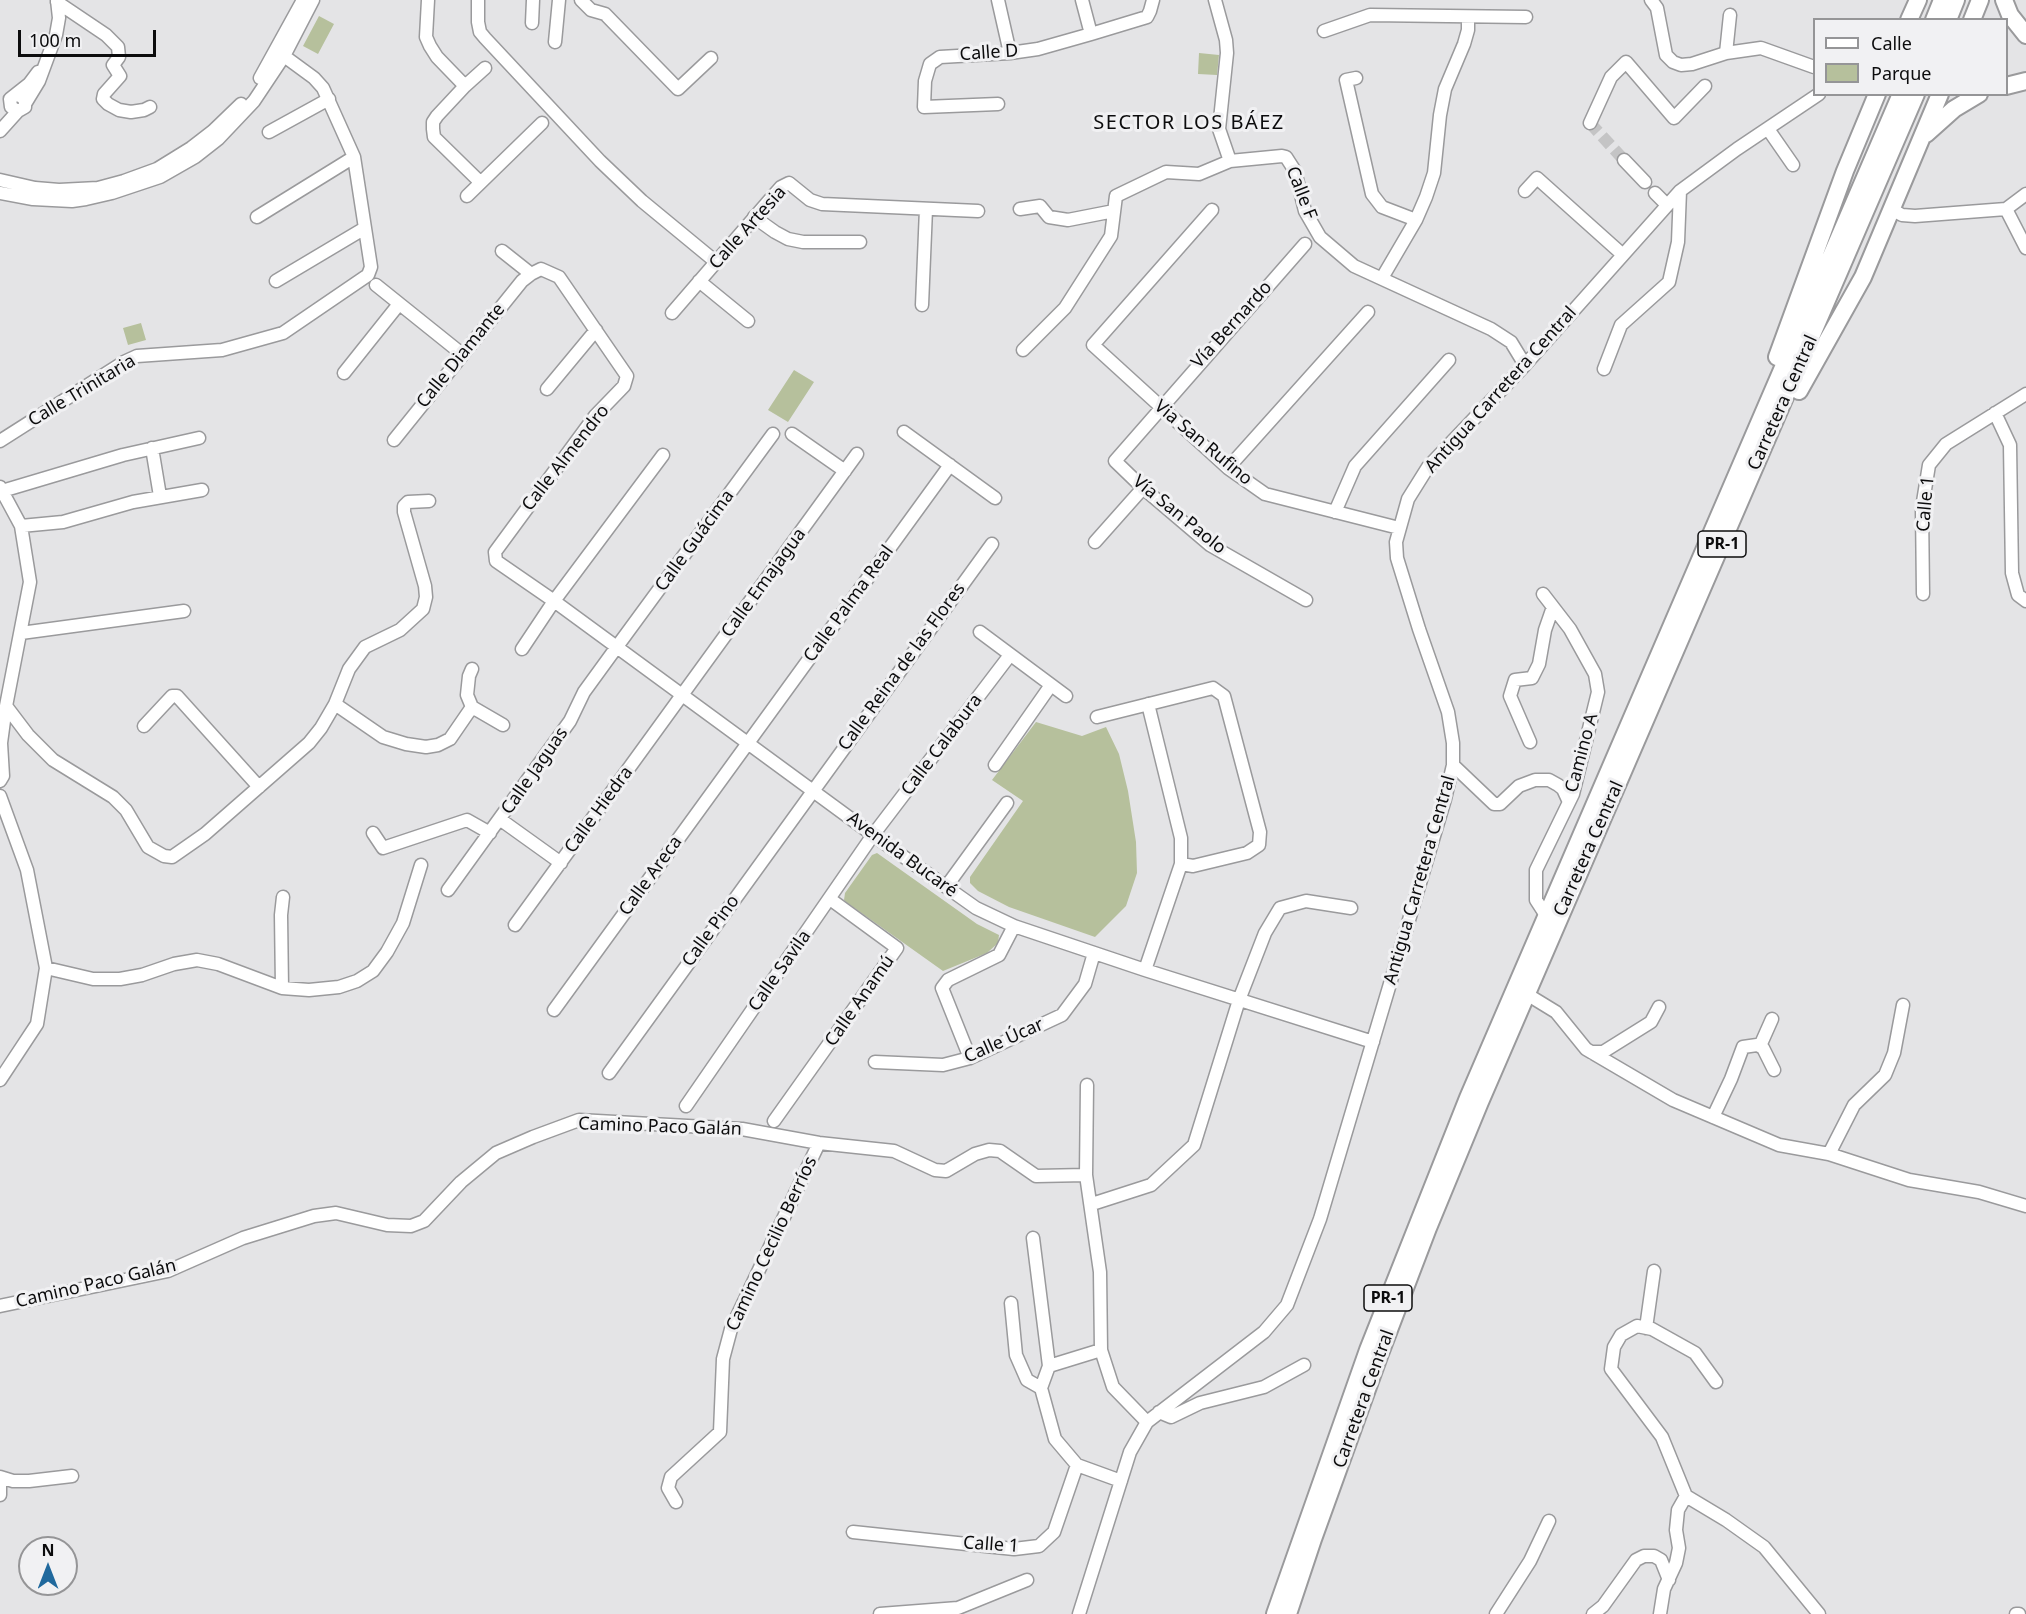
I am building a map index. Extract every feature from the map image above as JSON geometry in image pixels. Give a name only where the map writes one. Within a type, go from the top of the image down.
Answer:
[{"type":"highway","points":[[1910,18],[1918,0]]},
{"type":"highway","points":[[1935,18],[1942,0]]},
{"type":"highway","points":[[1949,18],[1956,0]]},
{"type":"highway","points":[[1973,18],[1980,0]]},
{"type":"highway","points":[[2004,0],[2010,15],[2026,35]]},
{"type":"highway","points":[[2008,86],[2026,81]]},
{"type":"highway","name":"Carretera Central","points":[[1275,1614],[1368,1350],[1460,1119],[1521,990],[1764,430],[1900,96]]},
{"type":"highway","name":"Carretera Central","points":[[1288,1614],[1383,1345],[1521,990],[1546,917],[1915,96]]},
{"type":"highway","points":[[1764,430],[1795,397],[1863,277],[1939,96]]},
{"type":"highway","points":[[1921,139],[1954,109],[1976,96]]},
{"type":"highway","points":[[1764,430],[1766,388],[1868,103]]},
{"type":"street","points":[[0,180],[35,188],[76,190],[98,188],[157,169],[191,148],[233,113],[267,69],[303,0]]},
{"type":"street","points":[[0,193],[33,199],[72,201],[112,193],[160,177],[195,157],[218,139],[254,101],[284,56],[312,0]]},
{"type":"street","points":[[428,0],[426,37],[437,57],[465,86]]},
{"type":"street","points":[[478,0],[478,22],[480,32],[485,38],[600,161],[642,201],[716,262]]},
{"type":"street","points":[[532,23],[533,0]]},
{"type":"street","points":[[555,42],[559,0]]},
{"type":"street","points":[[581,0],[591,10],[605,14],[678,89],[711,58]]},
{"type":"street","points":[[998,0],[1010,53]]},
{"type":"street","points":[[1082,0],[1091,34]]},
{"type":"street","name":"Calle D","points":[[998,104],[924,107],[925,81],[930,64],[940,57],[1038,49],[1091,34],[1146,17],[1153,0]]},
{"type":"street","points":[[1215,0],[1226,40],[1227,53],[1219,129],[1230,161]]},
{"type":"street","points":[[1651,0],[1657,8],[1666,55],[1673,62],[1692,64],[1726,53],[1761,48],[1813,66]]},
{"type":"street","points":[[0,131],[12,104],[39,81],[57,35],[57,1]]},
{"type":"street","points":[[57,1],[106,35],[118,47],[119,57],[113,65],[119,72],[119,79],[104,94],[103,99],[119,110],[137,112],[150,107]]},
{"type":"street","points":[[1324,31],[1370,15],[1526,16]]},
{"type":"street","points":[[1726,53],[1730,15]]},
{"type":"street","points":[[1382,278],[1416,220],[1434,173],[1445,89],[1464,44],[1468,30],[1468,17]]},
{"type":"street","name":"Calle Trinitaria","points":[[0,441],[137,356],[222,351],[283,333],[368,275],[371,267],[354,158],[323,88],[314,78],[284,56]]},
{"type":"street","points":[[1590,123],[1611,77],[1626,62],[1674,118],[1705,86]]},
{"type":"street","points":[[480,182],[434,137],[433,122],[465,86],[485,69]]},
{"type":"street","points":[[1356,78],[1346,80],[1372,194],[1382,207],[1416,220]]},
{"type":"street","name":"Antigua Carretera Central","points":[[1078,1614],[1130,1452],[1147,1422],[1264,1332],[1287,1305],[1320,1218],[1445,800],[1453,765],[1453,743],[1448,712],[1397,558],[1396,542],[1408,499],[1428,467],[1525,365],[1680,191],[1816,96]]},
{"type":"street","points":[[269,132],[329,99]]},
{"type":"street","points":[[467,196],[542,123]]},
{"type":"street","points":[[1768,129],[1792,165]]},
{"type":"street","name":"Calle F","points":[[1023,350],[1065,308],[1111,236],[1116,196],[1166,172],[1199,174],[1230,161],[1270,156],[1286,157],[1295,171],[1305,211],[1320,237],[1354,266],[1491,329],[1511,342],[1525,365]]},
{"type":"street","points":[[256,217],[354,158]]},
{"type":"street","points":[[1624,160],[1645,182]]},
{"type":"street","points":[[1525,191],[1537,178],[1623,255]]},
{"type":"street","name":"Calle Artesia","points":[[672,313],[781,187],[789,183],[810,200],[822,204],[978,211]]},
{"type":"street","points":[[1604,369],[1621,325],[1669,282],[1678,242],[1680,191]]},
{"type":"street","points":[[1655,192],[1667,205]]},
{"type":"street","points":[[1891,209],[1902,215],[1915,216],[2006,209],[2026,194]]},
{"type":"street","points":[[1020,209],[1040,206],[1049,217],[1068,220],[1114,211]]},
{"type":"street","points":[[922,305],[926,209]]},
{"type":"street","points":[[2006,209],[2026,248]]},
{"type":"street","name":"Via San Rufino","points":[[1212,210],[1093,345],[1228,468],[1266,494],[1399,528]]},
{"type":"street","points":[[754,218],[788,238],[803,242],[860,242]]},
{"type":"street","points":[[276,281],[365,228]]},
{"type":"street","name":"Vía Bernardo","points":[[1160,407],[1305,244]]},
{"type":"street","points":[[502,251],[533,272],[543,268],[559,277],[596,330],[547,389]]},
{"type":"street","name":"Calle Diamante","points":[[394,440],[514,289],[533,272]]},
{"type":"street","points":[[699,281],[748,321]]},
{"type":"street","points":[[376,285],[462,354]]},
{"type":"street","points":[[344,373],[399,304]]},
{"type":"street","points":[[1228,468],[1368,312]]},
{"type":"street","name":"Calle Almendro","points":[[495,552],[595,416],[624,386],[627,376],[596,330]]},
{"type":"street","points":[[1335,512],[1355,466],[1449,360]]},
{"type":"street","name":"Calle 1","points":[[1923,594],[1922,508],[1929,465],[1946,444],[2026,394]]},
{"type":"street","name":"Vía San Paolo","points":[[1160,407],[1115,461],[1210,545],[1306,600]]},
{"type":"street","points":[[1995,413],[2010,445],[2012,573],[2018,595],[2026,601]]},
{"type":"street","points":[[904,432],[995,498]]},
{"type":"street","name":"Calle Guácima","points":[[616,648],[773,434]]},
{"type":"street","points":[[792,434],[845,471]]},
{"type":"street","points":[[0,781],[3,776],[1,743],[6,706],[30,582],[21,526],[1,489],[123,455],[200,438]]},
{"type":"street","points":[[152,448],[160,496]]},
{"type":"street","name":"Calle Emajagua","points":[[682,695],[857,454]]},
{"type":"street","points":[[522,649],[554,601],[663,455]]},
{"type":"street","name":"Calle Palma Real","points":[[748,743],[950,465]]},
{"type":"street","points":[[1095,542],[1143,488]]},
{"type":"street","points":[[21,526],[63,522],[160,496],[202,490]]},
{"type":"street","points":[[6,706],[28,735],[53,760],[113,797],[126,810],[148,847],[164,856],[172,856],[205,834],[309,743],[335,704],[349,669],[365,647],[399,630],[423,609],[426,597],[425,586],[404,506],[408,502],[429,501]]},
{"type":"street","name":"Calle Reina de las Flores","points":[[813,790],[992,544]]},
{"type":"street","name":"Avenida Bucaré","points":[[495,552],[496,561],[976,908],[1014,926],[1094,953],[1373,1041]]},
{"type":"street","name":"Camino A","points":[[1543,594],[1570,629],[1594,674],[1598,692],[1573,794],[1536,870],[1536,900],[1546,917]]},
{"type":"street","points":[[1530,742],[1510,696],[1515,680],[1532,678],[1539,664],[1545,630],[1553,607]]},
{"type":"street","points":[[21,633],[184,610]]},
{"type":"street","points":[[980,632],[1066,696]]},
{"type":"street","name":"Calle Jaguas","points":[[448,890],[501,820],[570,721],[584,692],[616,648]]},
{"type":"street","name":"Calle Calabura","points":[[873,835],[1010,655]]},
{"type":"street","points":[[471,669],[467,695],[471,707],[503,725]]},
{"type":"street","points":[[995,765],[1051,685]]},
{"type":"street","points":[[1098,717],[1213,688],[1224,696],[1260,832],[1259,844],[1247,853],[1193,866],[1181,864]]},
{"type":"street","name":"Calle Hiedra","points":[[515,925],[682,695]]},
{"type":"street","points":[[144,726],[172,696],[177,696],[259,787]]},
{"type":"street","points":[[335,704],[383,737],[426,747],[438,745],[450,739],[471,707]]},
{"type":"street","points":[[1145,970],[1181,864],[1181,838],[1148,704]]},
{"type":"street","name":"Calle Areca","points":[[554,1010],[748,743]]},
{"type":"street","points":[[1453,765],[1494,804],[1500,804],[1519,786],[1535,780],[1549,780],[1558,785],[1563,789],[1569,802]]},
{"type":"street","name":"Calle Pino","points":[[609,1073],[813,790]]},
{"type":"street","points":[[0,796],[27,870],[46,968],[37,1024],[0,1080]]},
{"type":"street","points":[[946,888],[1007,803]]},
{"type":"street","points":[[373,833],[383,848],[467,820],[490,833]]},
{"type":"street","points":[[501,820],[561,863]]},
{"type":"street","name":"Calle Savila","points":[[686,1106],[873,835]]},
{"type":"street","points":[[46,968],[93,979],[120,980],[196,960],[218,964],[282,988],[309,990],[339,987],[357,981],[373,971],[387,952],[403,923],[421,865]]},
{"type":"street","points":[[282,988],[281,915],[283,897]]},
{"type":"street","name":"Calle Anamú","points":[[774,1121],[897,948],[830,899]]},
{"type":"street","points":[[1092,1204],[1151,1185],[1194,1145],[1239,1000],[1266,933],[1280,908],[1306,901],[1351,908]]},
{"type":"street","points":[[970,1058],[942,988],[948,980],[999,956],[1014,926]]},
{"type":"street","name":"Calle Úcar","points":[[875,1062],[943,1065],[970,1058],[1062,1015],[1085,984],[1094,953]]},
{"type":"street","points":[[1521,990],[1556,1012],[1590,1052],[1672,1100],[1779,1145],[1829,1154],[1909,1180],[1979,1192],[2026,1205]]},
{"type":"street","points":[[1829,1154],[1854,1105],[1885,1076],[1894,1053],[1903,1005]]},
{"type":"street","points":[[1590,1052],[1603,1052],[1651,1022],[1659,1007]]},
{"type":"street","points":[[1760,1046],[1772,1019]]},
{"type":"street","points":[[1713,1117],[1743,1047],[1760,1046],[1769,1057],[1774,1070]]},
{"type":"street","points":[[1087,1085],[1086,1175],[1100,1272],[1101,1350],[1113,1387],[1147,1422]]},
{"type":"street","name":"Camino Paco Galán","points":[[0,1306],[168,1271],[243,1239],[314,1216],[336,1213],[387,1225],[411,1226],[424,1221],[461,1182],[496,1153],[579,1120],[742,1129],[819,1143],[894,1151],[935,1170],[946,1171],[975,1154],[989,1150],[1000,1151],[1028,1173],[1036,1176],[1086,1175]]},
{"type":"street","name":"Camino Cecilio Berríos","points":[[676,1503],[668,1488],[671,1477],[720,1432],[723,1359],[731,1329],[819,1143]]},
{"type":"street","points":[[1033,1238],[1049,1366],[1041,1388],[1055,1439],[1077,1465],[1121,1481]]},
{"type":"street","points":[[1646,1328],[1654,1271]]},
{"type":"street","points":[[1011,1303],[1016,1355],[1027,1380],[1041,1388]]},
{"type":"street","points":[[1716,1382],[1695,1353],[1652,1329],[1637,1326],[1622,1335],[1614,1347],[1611,1369],[1662,1437],[1686,1496],[1764,1546],[1817,1613]]},
{"type":"street","points":[[1049,1366],[1101,1350]]},
{"type":"street","points":[[1159,1412],[1171,1417],[1200,1403],[1264,1387],[1304,1365]]},
{"type":"street","name":"Calle 1","points":[[853,1532],[1014,1549],[1039,1546],[1054,1532],[1077,1465]]},
{"type":"street","points":[[0,1477],[29,1481],[72,1476]]},
{"type":"street","points":[[0,1486],[0,1495]]},
{"type":"street","points":[[1660,1614],[1664,1589],[1679,1548],[1676,1530],[1678,1510],[1686,1496]]},
{"type":"street","points":[[1496,1614],[1530,1562],[1549,1521]]},
{"type":"street","points":[[1593,1614],[1603,1606],[1636,1560],[1644,1556],[1654,1556],[1661,1560],[1669,1580]]},
{"type":"street","points":[[880,1614],[958,1608],[1027,1580]]},
{"type":"green space","points":[[319,16],[334,24],[318,54],[303,46]]},
{"type":"green space","points":[[1199,53],[1219,55],[1217,75],[1198,74]]},
{"type":"green space","points":[[141,323],[146,340],[128,345],[123,328]]},
{"type":"green space","points":[[794,370],[814,382],[788,422],[768,410]]},
{"type":"green space","points":[[1036,722],[1082,736],[1106,727],[1119,754],[1128,791],[1136,842],[1137,873],[1126,906],[1095,937],[1009,907],[978,891],[970,883],[970,877],[1023,801],[992,780]]},
{"type":"green space","points":[[877,853],[977,924],[999,935],[998,943],[987,953],[943,971],[846,902],[845,893],[872,855]]},
{"type":"tunnel","points":[[1590,123],[1624,160]]},
{"type":"district","name":"SECTOR LOS BÁEZ","points":[[1189,123]]}]
